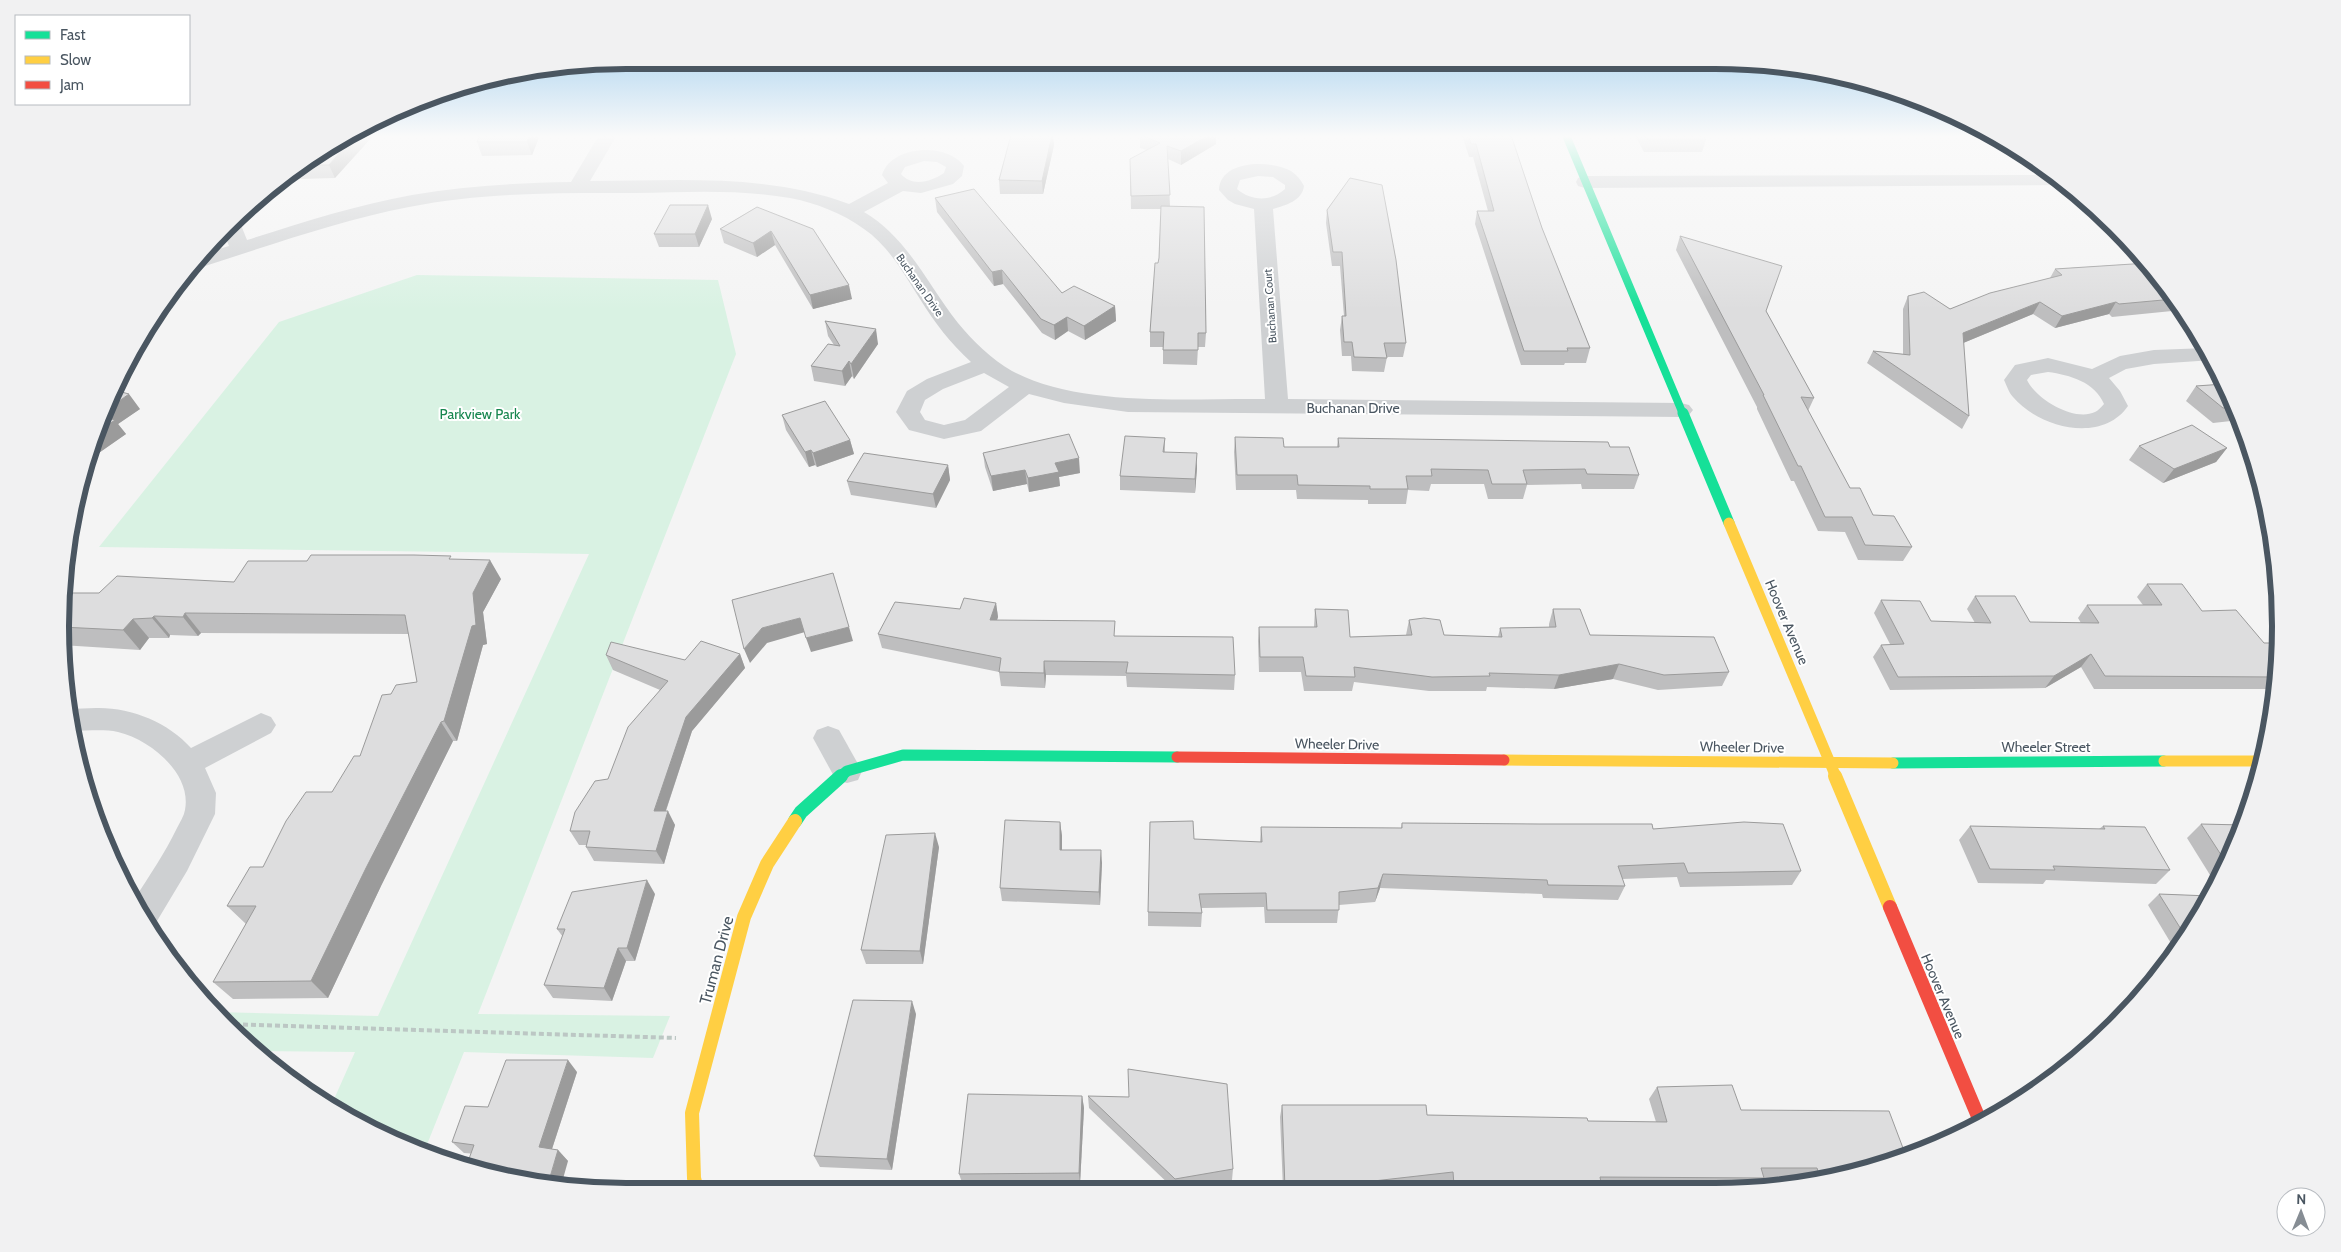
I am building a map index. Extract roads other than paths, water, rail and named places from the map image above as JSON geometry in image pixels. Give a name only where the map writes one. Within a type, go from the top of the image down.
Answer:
[{"type":"street","name":"Buchanan Drive","points":[[207,259],[361,212],[408,201],[465,193]]},
{"type":"street","name":"Buchanan Drive","points":[[781,193],[827,203],[849,212],[872,225],[889,241],[950,328],[986,364],[1004,376],[1026,385],[1074,397],[1128,405],[1277,408],[1681,410]]},
{"type":"street","points":[[849,212],[883,193]]},
{"type":"street","name":"Hoover Avenue","points":[[1590,193],[1978,1117]]},
{"type":"street","name":"Buchanan Court","points":[[1263,204],[1277,408]]},
{"type":"street","points":[[233,231],[240,249]]},
{"type":"street","points":[[2093,378],[2120,363],[2154,357],[2202,354]]},
{"type":"street","points":[[986,364],[935,384],[915,396],[908,412],[917,425],[944,432],[973,426],[1026,385]]},
{"type":"street","points":[[77,720],[119,720],[148,730],[171,746],[188,763],[198,789],[201,810],[185,846],[146,910]]},
{"type":"street","points":[[188,763],[261,725]]},
{"type":"street","points":[[828,738],[847,770]]},
{"type":"street","name":"Wheeler Drive","points":[[847,770],[903,755],[1829,763]]},
{"type":"street","name":"Wheeler Street","points":[[1829,763],[2255,761]]},
{"type":"street","name":"Truman Drive","points":[[695,1183],[692,1113],[744,916],[766,864],[801,812],[847,770]]},
{"type":"park label","name":"Parkview Park","points":[[480,414]]}]
